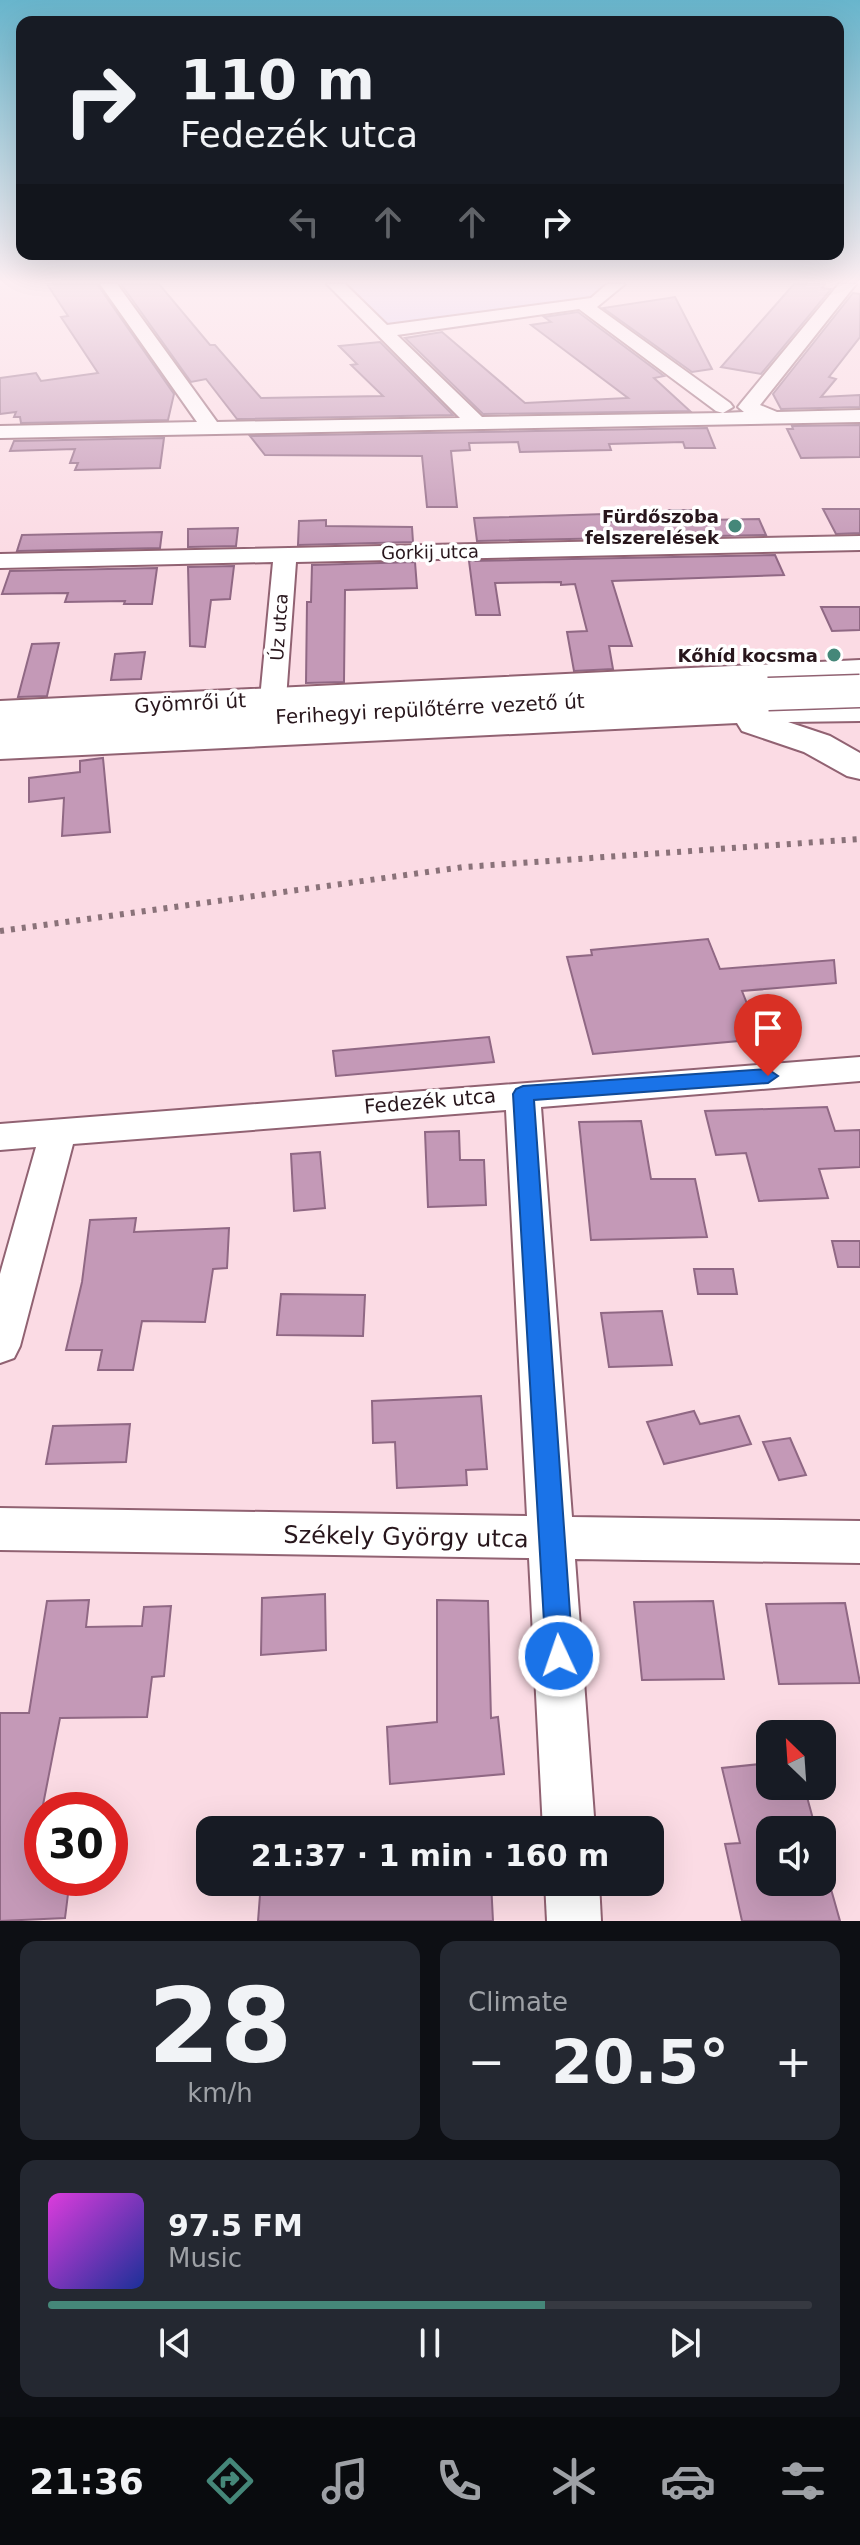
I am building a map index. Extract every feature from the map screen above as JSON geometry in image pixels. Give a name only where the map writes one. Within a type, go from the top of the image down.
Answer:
[{"type":"street","points":[[172,374],[212,429]]},
{"type":"street","points":[[428,374],[477,423]]},
{"type":"street","points":[[675,374],[723,407]]},
{"type":"street","points":[[748,407],[775,374]]},
{"type":"street","points":[[705,418],[723,407],[748,407],[774,418]]},
{"type":"street","points":[[0,432],[860,416]]},
{"type":"street","name":"Gorkij utca","points":[[0,561],[860,543]]},
{"type":"street","name":"Úz utca","points":[[273,699],[285,555]]},
{"type":"street","name":"Gyömrői út","points":[[0,712],[273,699],[770,685],[860,670]]},
{"type":"street","points":[[722,712],[760,704],[805,701],[813,692],[808,683],[797,677],[770,685]]},
{"type":"street","name":"Ferihegyi repülőtérre vezető út","points":[[0,730],[770,685],[860,691]]},
{"type":"street","name":"Gyömrői út","points":[[0,748],[722,712],[860,710]]},
{"type":"street","name":"Gyömrői út","points":[[722,712],[809,740],[860,768]]},
{"type":"street","name":"Fedezék utca","points":[[0,1137],[860,1069]]},
{"type":"street","points":[[523,1094],[568,1816]]},
{"type":"street","points":[[0,1346],[59,1131]]},
{"type":"street","name":"Székely György utca","points":[[0,1529],[860,1542]]},
{"type":"street","points":[[573,1896],[574,1921]]},
{"type":"building","points":[[36,374],[41,381],[93,374],[160,374],[174,394],[168,420],[21,423],[20,417],[14,417],[16,412],[0,414],[0,378]]},
{"type":"building","points":[[185,374],[240,374],[261,398],[383,396],[360,374],[412,374],[453,415],[237,419],[206,379],[191,382]]},
{"type":"building","points":[[442,374],[491,374],[525,403],[628,398],[596,374],[661,374],[664,376],[654,378],[690,411],[483,414]]},
{"type":"building","points":[[789,374],[832,374],[829,377],[836,379],[821,397],[860,395],[860,407],[781,409],[773,394]]},
{"type":"building","points":[[860,425],[860,457],[801,458],[787,429],[793,429],[792,426]]},
{"type":"building","points":[[707,428],[715,448],[685,448],[683,442],[609,444],[611,450],[520,452],[518,442],[469,443],[470,450],[451,451],[457,507],[427,507],[422,456],[265,455],[250,436]]},
{"type":"building","points":[[164,438],[160,468],[75,470],[78,463],[70,463],[75,449],[10,451],[14,441]]},
{"type":"building","points":[[823,509],[860,509],[860,533],[836,534]]},
{"type":"building","points":[[669,510],[697,510],[702,520],[759,519],[766,535],[477,541],[474,518],[605,514],[607,522],[673,520]]},
{"type":"building","points":[[326,520],[326,526],[412,527],[413,542],[298,545],[299,521]]},
{"type":"building","points":[[238,528],[236,546],[188,547],[188,529]]},
{"type":"building","points":[[162,532],[160,548],[17,551],[22,535]]},
{"type":"building","points":[[775,555],[784,575],[612,581],[632,646],[609,646],[613,669],[574,671],[567,632],[587,631],[575,584],[495,583],[500,615],[476,615],[469,561]]},
{"type":"building","points":[[415,562],[417,588],[345,590],[344,682],[306,683],[307,602],[311,602],[312,565]]},
{"type":"building","points":[[234,566],[230,599],[211,600],[205,647],[190,646],[188,567]]},
{"type":"building","points":[[157,568],[152,604],[65,602],[68,593],[2,594],[10,571]]},
{"type":"building","points":[[821,607],[860,607],[860,630],[832,631]]},
{"type":"building","points":[[59,643],[47,696],[18,697],[32,644]]},
{"type":"building","points":[[145,652],[141,679],[111,680],[115,654]]},
{"type":"building","points":[[103,758],[110,832],[62,836],[64,798],[29,802],[29,778],[80,772],[80,761]]},
{"type":"building","points":[[708,939],[720,969],[834,960],[836,983],[742,991],[761,1039],[593,1054],[567,957],[592,955],[591,950]]},
{"type":"building","points":[[489,1037],[494,1062],[336,1076],[333,1051]]},
{"type":"building","points":[[827,1107],[835,1131],[860,1130],[860,1167],[819,1169],[828,1198],[759,1201],[746,1153],[716,1155],[705,1111]]},
{"type":"building","points":[[641,1121],[651,1179],[695,1179],[707,1237],[591,1240],[579,1122]]},
{"type":"building","points":[[459,1131],[460,1160],[484,1160],[486,1205],[428,1207],[425,1132]]},
{"type":"building","points":[[320,1152],[325,1208],[294,1211],[291,1154]]},
{"type":"building","points":[[136,1218],[134,1232],[229,1228],[227,1268],[213,1269],[205,1322],[142,1321],[133,1370],[98,1370],[102,1350],[66,1350],[82,1282],[90,1220]]},
{"type":"building","points":[[832,1241],[860,1241],[860,1267],[838,1267]]},
{"type":"building","points":[[694,1269],[733,1269],[737,1294],[698,1294]]},
{"type":"building","points":[[281,1294],[365,1295],[363,1336],[277,1335]]},
{"type":"building","points":[[662,1311],[672,1365],[609,1367],[601,1313]]},
{"type":"building","points":[[481,1396],[487,1469],[466,1470],[467,1485],[397,1488],[395,1442],[373,1443],[372,1401]]},
{"type":"building","points":[[694,1411],[700,1424],[739,1416],[751,1444],[664,1464],[647,1422]]},
{"type":"building","points":[[130,1424],[126,1462],[46,1464],[53,1426]]},
{"type":"building","points":[[790,1438],[806,1475],[779,1480],[763,1442]]},
{"type":"building","points":[[325,1594],[326,1650],[261,1655],[262,1598]]},
{"type":"building","points":[[89,1600],[86,1627],[142,1626],[144,1607],[171,1606],[164,1676],[152,1677],[147,1717],[60,1718],[46,1792],[24,1792],[24,1896],[68,1896],[65,1918],[0,1921],[0,1713],[29,1713],[47,1601]]},
{"type":"building","points":[[437,1600],[488,1601],[491,1718],[498,1717],[504,1774],[390,1784],[387,1727],[437,1722]]},
{"type":"building","points":[[713,1601],[724,1679],[642,1680],[634,1602]]},
{"type":"building","points":[[845,1603],[860,1683],[779,1684],[766,1604]]},
{"type":"building","points":[[756,1764],[756,1800],[808,1800],[812,1816],[756,1816],[756,1896],[833,1896],[840,1921],[742,1921],[725,1844],[740,1843],[722,1768]]},
{"type":"building","points":[[260,1896],[492,1896],[493,1921],[258,1921]]},
{"type":"railway","points":[[0,931],[464,867],[860,839]]},
{"type":"place","name":"Fürdőszoba felszerelések","points":[[735,526]]},
{"type":"place","name":"Kőhíd kocsma","points":[[834,655]]},
{"type":"route","points":[[559,1656],[523,1094],[768,1076]]}]
